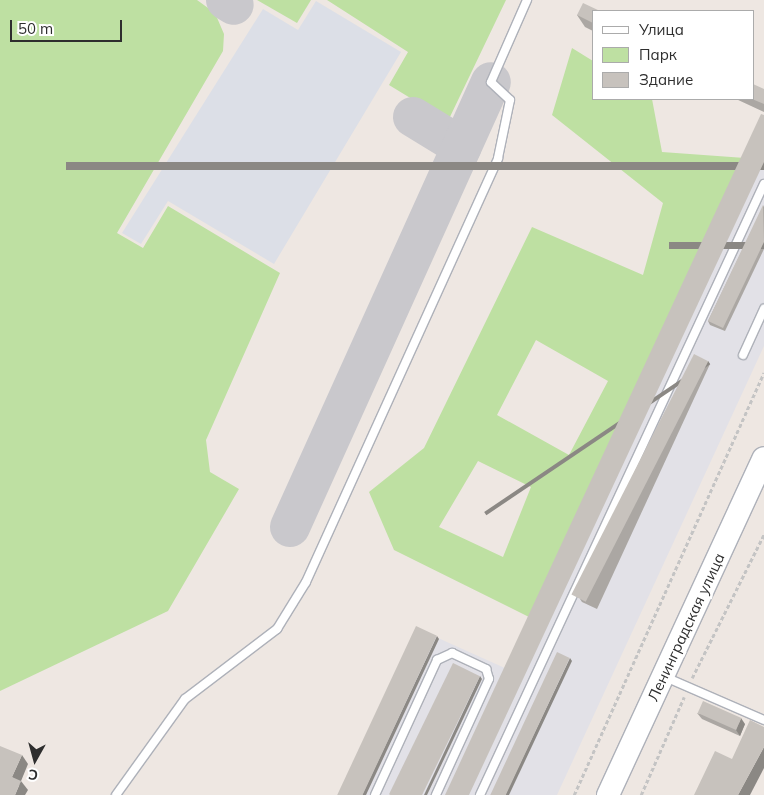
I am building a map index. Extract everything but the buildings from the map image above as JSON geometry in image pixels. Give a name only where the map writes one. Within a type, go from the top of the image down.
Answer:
[{"type":"main road","name":"Ленинградская улица","points":[[608,795],[764,458]]},
{"type":"lane","points":[[116,795],[185,699],[277,629],[306,582],[498,158],[510,100],[491,82],[528,0]]},
{"type":"lane","points":[[480,795],[764,184]]},
{"type":"lane","points":[[743,355],[764,309]]},
{"type":"lane","points":[[375,795],[438,660],[452,653],[486,669],[489,679],[436,795]]},
{"type":"lane","points":[[663,676],[764,720]]},
{"type":"path","points":[[574,795],[764,374]]},
{"type":"path","points":[[641,795],[688,687],[764,534]]},
{"type":"shaded area","points":[[316,1],[401,52],[274,264],[168,201],[141,244],[122,233],[263,9],[298,30]]},
{"type":"shaded area","points":[[764,116],[764,346],[557,795],[339,795],[418,629],[507,669]]},
{"type":"green space","points":[[0,0],[197,0],[215,13],[224,34],[223,51],[117,233],[143,248],[168,206],[280,273],[206,440],[210,472],[239,489],[168,611],[0,691]]},
{"type":"green space","points":[[257,0],[311,0],[297,23]]},
{"type":"green space","points":[[327,0],[506,0],[448,121],[389,85],[408,52]]},
{"type":"green space","points":[[572,48],[592,60],[592,100],[652,100],[662,152],[745,158],[531,618],[394,550],[369,492],[424,448],[532,227],[643,275],[663,203],[552,115]],"holes":[[[536,340],[608,381],[569,455],[497,415]],[[478,461],[531,487],[503,557],[439,527]]]},
{"type":"taxiway","points":[[226,0],[234,5]]},
{"type":"taxiway","points":[[290,527],[491,82]]},
{"type":"taxiway","points":[[413,117],[462,147]]}]
